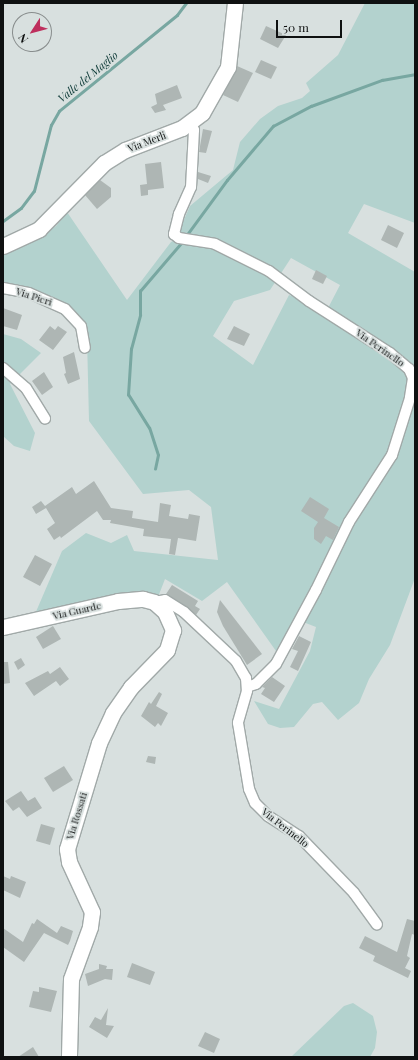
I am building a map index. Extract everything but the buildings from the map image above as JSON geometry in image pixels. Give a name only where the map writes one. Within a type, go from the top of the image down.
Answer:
[{"type":"street","name":"Via Merli","points":[[3,246],[39,229],[104,163],[125,150],[182,128],[202,113],[228,67],[235,3]]},
{"type":"street","name":"Via Perinello","points":[[190,122],[194,130],[191,187],[174,228],[174,234],[183,239],[215,244],[269,271],[309,301],[390,353],[409,369],[413,378],[410,398],[392,455],[349,522],[316,590],[276,664],[256,684],[247,687],[238,722],[249,789],[255,803],[268,816],[299,836],[354,893],[377,925]]},
{"type":"street","name":"Via Pieri","points":[[3,288],[29,293],[65,309],[81,326],[85,348]]},
{"type":"street","points":[[3,368],[17,377],[26,388],[45,418]]},
{"type":"street","points":[[152,601],[165,600],[184,612],[236,661],[246,678],[247,687]]},
{"type":"street","name":"Via Guarde","points":[[3,627],[118,601],[152,601]]},
{"type":"street","name":"Via Rossati","points":[[69,1057],[71,979],[90,926],[92,912],[71,867],[67,849],[100,744],[113,713],[131,687],[167,650],[172,630],[165,612],[152,601]]},
{"type":"shaded area","points":[[365,3],[415,3],[415,223],[364,204],[348,233],[415,272],[415,578],[390,645],[369,679],[359,703],[338,720],[322,702],[313,704],[294,727],[280,728],[268,724],[254,701],[279,709],[310,651],[316,627],[303,622],[276,651],[227,582],[202,601],[165,579],[158,597],[35,614],[62,551],[86,533],[111,543],[127,535],[134,551],[218,560],[211,507],[189,490],[143,494],[89,421],[87,338],[63,306],[3,289],[3,254],[34,241],[56,226],[67,212],[127,300],[171,242],[179,238],[182,224],[190,206],[233,170],[240,142],[260,119],[278,106],[302,98],[310,91],[306,83],[338,55]],"holes":[[[291,258],[340,285],[327,310],[289,295],[253,365],[213,336],[234,301],[270,290]]]},
{"type":"shaded area","points":[[3,334],[21,339],[41,353],[10,384],[35,433],[30,451],[14,446],[3,436]]},
{"type":"shaded area","points":[[353,1003],[373,1016],[377,1032],[375,1048],[370,1057],[291,1057],[344,1006]]},
{"type":"waterway","name":"Valle del Maglio","points":[[3,221],[21,208],[34,191],[51,125],[59,111],[177,15],[186,3]]},
{"type":"waterway","points":[[186,236],[227,180],[273,126],[311,106],[382,80],[415,74]]},
{"type":"waterway","points":[[155,469],[158,455],[149,428],[128,395],[131,349],[140,315],[140,291],[182,242]]}]
